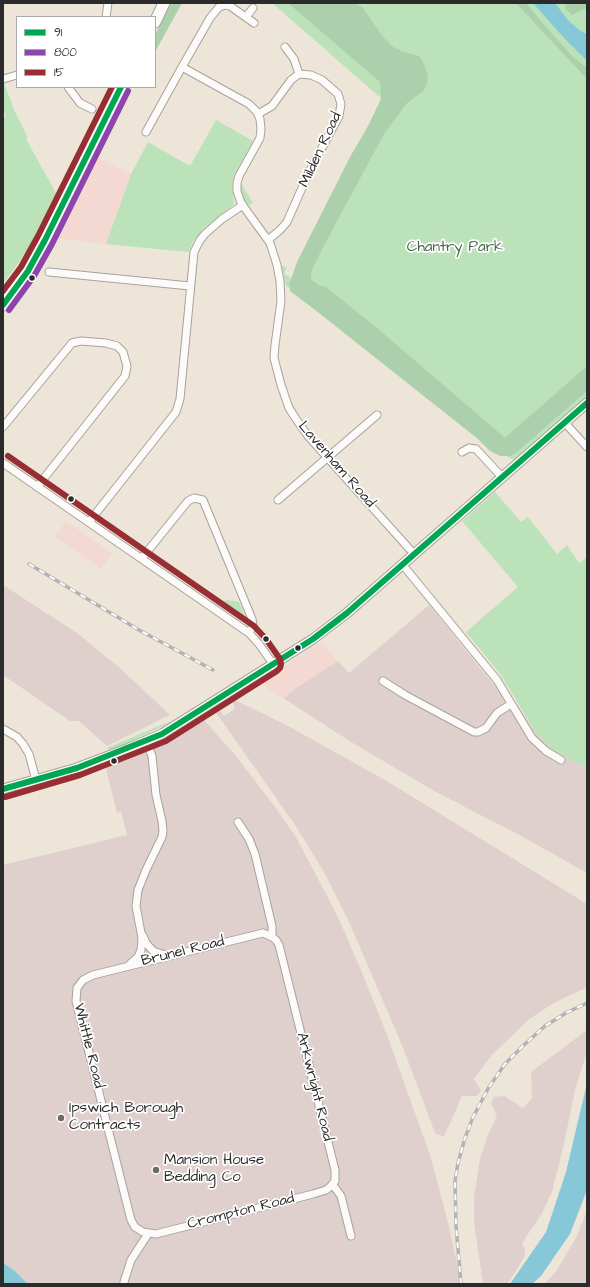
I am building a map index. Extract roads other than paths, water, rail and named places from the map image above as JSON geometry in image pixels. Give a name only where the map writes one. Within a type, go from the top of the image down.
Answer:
[{"type":"main road","points":[[156,20],[164,3]]},
{"type":"main road","points":[[3,305],[37,256],[121,88]]},
{"type":"street","points":[[106,16],[108,3]]},
{"type":"street","points":[[146,132],[216,9],[221,4],[230,6],[254,23]]},
{"type":"street","points":[[246,18],[253,8]]},
{"type":"street","points":[[182,67],[249,104],[258,114],[272,106],[290,80],[299,74],[294,59],[285,47]]},
{"type":"street","name":"Milden Road","points":[[268,240],[288,222],[310,172],[340,112],[339,99],[333,89],[315,76],[299,74]]},
{"type":"street","points":[[3,79],[16,75]]},
{"type":"street","points":[[69,88],[80,103],[92,109]]},
{"type":"street","name":"Lavenham Road","points":[[258,114],[261,124],[260,138],[237,182],[238,193],[243,205],[268,240],[275,257],[281,285],[281,301],[274,353],[277,370],[287,403],[296,420],[308,436],[414,554]]},
{"type":"street","points":[[89,522],[176,412],[180,399],[192,257],[200,240],[217,223],[243,205]]},
{"type":"street","points":[[49,272],[190,286]]},
{"type":"street","points":[[3,427],[72,343],[81,341],[106,343],[117,346],[124,355],[127,366],[125,376],[37,487]]},
{"type":"street","points":[[3,789],[77,768],[146,741],[210,705],[326,630],[587,403]]},
{"type":"street","points":[[278,500],[377,414]]},
{"type":"street","points":[[564,423],[587,447]]},
{"type":"street","points":[[462,452],[469,448],[476,449],[502,477]]},
{"type":"street","points":[[3,463],[249,633],[260,644],[273,664]]},
{"type":"street","points":[[142,558],[188,501],[194,498],[203,500],[252,619],[253,626],[249,633]]},
{"type":"street","points":[[402,564],[502,687],[532,738],[546,751],[561,760]]},
{"type":"street","points":[[383,681],[405,695],[474,732],[478,732],[486,728],[497,714],[511,704]]},
{"type":"street","points":[[3,729],[17,737],[23,744],[28,754],[36,780]]},
{"type":"street","points":[[123,967],[135,961],[140,953],[142,945],[136,906],[138,890],[162,836],[163,825],[156,795],[152,756],[146,741]]},
{"type":"street","points":[[238,822],[255,854],[272,926],[272,937]]},
{"type":"street","points":[[140,930],[146,943],[153,951],[162,954],[174,955]]},
{"type":"street","name":"Brunel Road","points":[[93,974],[256,934],[263,933],[272,937]]},
{"type":"street","name":"Arkwright Road","points":[[272,937],[279,945],[335,1170],[336,1178],[333,1185]]},
{"type":"street","name":"Whittle Road","points":[[93,974],[78,985],[76,1000],[131,1220],[138,1230],[148,1234]]},
{"type":"street","points":[[333,1185],[341,1196],[352,1236]]},
{"type":"street","name":"Crompton Road","points":[[148,1234],[156,1234],[320,1192],[333,1185]]},
{"type":"street","points":[[124,1284],[132,1260],[148,1234]]},
{"type":"water","points":[[533,3],[555,3],[568,20],[579,30],[587,34],[587,61],[564,38]]},
{"type":"water","points":[[587,1083],[587,1190],[570,1234],[541,1276],[532,1284],[510,1284],[546,1232],[566,1172]]},
{"type":"water","points":[[3,1263],[15,1271],[28,1284],[3,1284]]},
{"type":"railway","points":[[29,564],[139,630],[213,670]]},
{"type":"railway","points":[[461,1284],[456,1226],[455,1181],[465,1138],[473,1117],[489,1087],[505,1064],[545,1026],[566,1013],[587,1003]]},
{"type":"place","name":"Ipswich Borough Contracts","points":[[61,1118]]},
{"type":"place","name":"Mansion House Bedding Co","points":[[156,1170]]},
{"type":"park label","name":"Chantry Park","points":[[455,248]]}]
